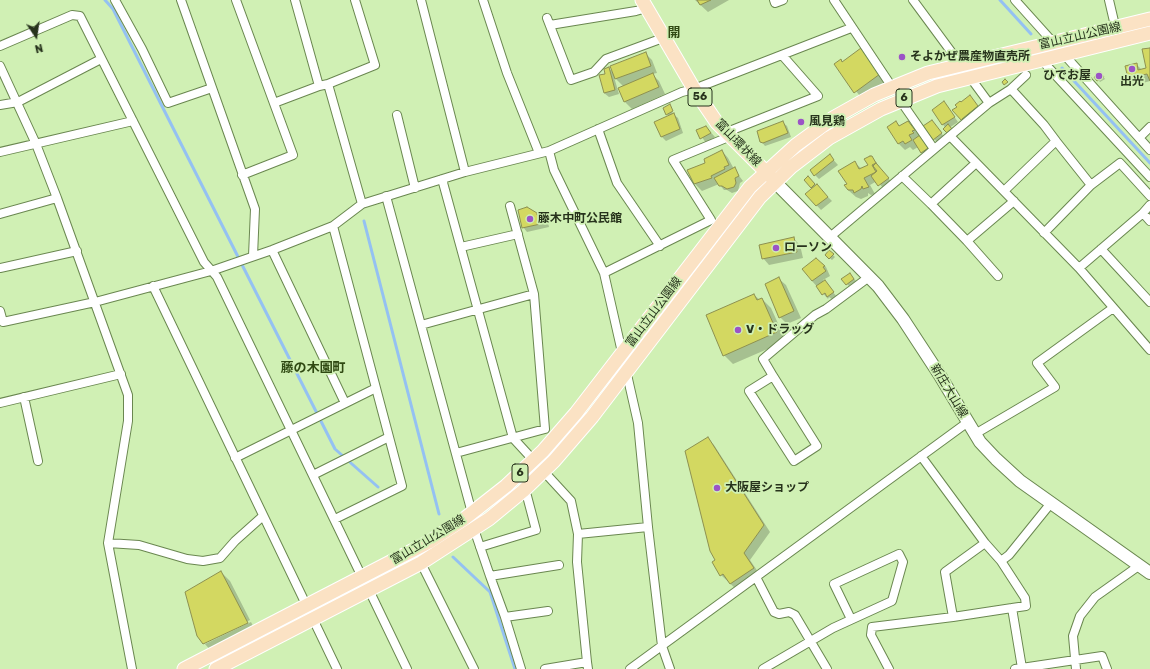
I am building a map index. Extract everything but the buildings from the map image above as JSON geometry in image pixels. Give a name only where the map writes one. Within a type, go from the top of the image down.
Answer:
[{"type":"main road","name":"富山環状線","points":[[644,4],[694,90],[717,122],[775,182]]},
{"type":"main road","name":"富山立山公園線","points":[[184,669],[429,542],[472,513],[506,486],[533,461],[576,413],[742,197],[766,172],[796,145],[833,118],[892,87],[928,73],[1150,19]]},
{"type":"main road","name":"富山立山公園線","points":[[216,669],[421,563],[474,530],[523,491],[543,472],[588,422],[760,197],[775,182],[829,138],[853,123],[924,90],[970,76],[1150,33]]},
{"type":"main road","name":"新庄大山線","points":[[775,182],[869,277],[903,319],[980,442],[996,459],[1020,481],[1150,573]]},
{"type":"street","points":[[115,0],[142,49],[168,103],[212,88]]},
{"type":"street","points":[[181,0],[255,209],[253,256]]},
{"type":"street","points":[[236,0],[293,155],[242,175]]},
{"type":"street","points":[[296,0],[319,86]]},
{"type":"street","points":[[274,103],[328,84],[375,65],[355,0]]},
{"type":"street","points":[[421,0],[465,172]]},
{"type":"street","points":[[483,0],[507,73],[539,153]]},
{"type":"street","points":[[774,0],[776,3],[783,0]]},
{"type":"street","points":[[834,0],[851,28],[892,87]]},
{"type":"street","points":[[913,0],[989,103]]},
{"type":"street","points":[[1015,0],[1150,150]]},
{"type":"street","points":[[1109,0],[1118,41]]},
{"type":"street","points":[[644,4],[636,11],[549,22],[571,80],[594,72],[606,59],[663,38]]},
{"type":"street","points":[[0,46],[72,15],[80,16],[204,262],[217,277],[362,577]]},
{"type":"street","points":[[0,311],[3,322],[95,302],[211,271],[272,250],[333,226],[362,204],[465,172],[549,151],[682,92],[694,90],[851,28]]},
{"type":"street","points":[[604,273],[711,220],[673,160],[818,96],[782,55]]},
{"type":"street","points":[[0,105],[18,102],[101,59]]},
{"type":"street","points":[[0,66],[18,102],[57,198],[128,396],[128,421],[108,544],[132,669]]},
{"type":"street","points":[[1047,66],[1150,177]]},
{"type":"street","points":[[830,237],[989,103],[1011,89],[1026,75]]},
{"type":"street","points":[[328,84],[362,204]]},
{"type":"street","points":[[1011,89],[1044,125],[1091,185]]},
{"type":"street","points":[[900,100],[934,149]]},
{"type":"street","points":[[398,115],[415,188]]},
{"type":"street","points":[[0,152],[133,121]]},
{"type":"street","points":[[1138,138],[1150,126]]},
{"type":"street","points":[[598,129],[617,182],[660,246]]},
{"type":"street","points":[[950,136],[1079,268],[1150,350]]},
{"type":"street","points":[[1004,191],[1056,141]]},
{"type":"street","points":[[549,151],[554,170],[604,273],[625,373],[638,423],[662,646],[670,669]]},
{"type":"street","points":[[1044,233],[1091,185],[1120,162],[1150,196]]},
{"type":"street","points":[[931,204],[976,163]]},
{"type":"street","points":[[902,176],[967,240],[998,276]]},
{"type":"street","points":[[442,179],[513,438],[571,501],[578,534],[577,562],[587,666],[545,669]]},
{"type":"street","points":[[386,196],[472,513]]},
{"type":"street","points":[[0,214],[57,198]]},
{"type":"street","points":[[967,240],[1014,202]]},
{"type":"street","points":[[1079,268],[1150,205]]},
{"type":"street","points":[[456,453],[545,429],[534,294],[510,206]]},
{"type":"street","points":[[1142,213],[1150,221]]},
{"type":"street","points":[[333,226],[402,486],[335,519]]},
{"type":"street","points":[[461,247],[518,234]]},
{"type":"street","points":[[1101,249],[1150,302]]},
{"type":"street","points":[[272,250],[344,404]]},
{"type":"street","points":[[0,268],[77,251]]},
{"type":"street","points":[[773,376],[749,391],[794,461],[817,446],[763,359],[815,315],[826,309],[869,277]]},
{"type":"street","points":[[153,286],[337,669]]},
{"type":"street","points":[[421,325],[478,308],[534,294]]},
{"type":"street","points":[[975,434],[1055,387],[1037,363],[1113,308]]},
{"type":"street","points":[[1,401],[121,374]]},
{"type":"street","points":[[235,458],[376,388]]},
{"type":"street","points":[[24,397],[38,461]]},
{"type":"street","points":[[630,669],[968,422]]},
{"type":"street","points":[[313,475],[389,437]]},
{"type":"street","points":[[889,669],[871,635],[872,627],[1026,606],[1025,598],[1001,561],[985,543],[921,456]]},
{"type":"street","points":[[480,547],[536,530],[527,496],[523,491]]},
{"type":"street","points":[[1001,561],[1009,555],[1051,503]]},
{"type":"street","points":[[108,544],[139,545],[187,559],[208,560],[220,558],[235,541],[263,516]]},
{"type":"street","points":[[578,534],[648,527]]},
{"type":"street","points":[[474,530],[505,617],[521,669]]},
{"type":"street","points":[[953,617],[945,572],[985,543]]},
{"type":"street","points":[[763,669],[810,641],[892,601],[903,562],[899,554],[834,584],[851,620]]},
{"type":"street","points":[[421,563],[474,669]]},
{"type":"street","points":[[490,576],[559,565]]},
{"type":"street","points":[[1076,669],[1073,636],[1080,616],[1095,597],[1140,565]]},
{"type":"street","points":[[756,577],[774,612],[779,614],[789,612],[795,615],[827,669]]},
{"type":"street","points":[[368,590],[407,669]]},
{"type":"street","points":[[1012,608],[1018,668],[1102,656],[1107,669]]},
{"type":"street","points":[[505,617],[548,611]]},
{"type":"waterway","points":[[105,0],[113,9],[335,449],[378,487]]},
{"type":"waterway","points":[[1000,0],[1031,34]]},
{"type":"waterway","points":[[1062,68],[1150,163]]},
{"type":"waterway","points":[[364,221],[439,514]]},
{"type":"waterway","points":[[453,557],[490,592],[515,669]]},
{"type":"place","name":"そよかぜ農産物直売所","points":[[902,57]]},
{"type":"place","name":"出光","points":[[1132,69]]},
{"type":"place","name":"ひでお屋","points":[[1099,76]]},
{"type":"place","name":"風見鶏","points":[[801,122]]},
{"type":"place","name":"藤木中町公民館","points":[[530,219]]},
{"type":"place","name":"ローソン","points":[[776,248]]},
{"type":"place","name":"V・ドラッグ","points":[[738,330]]},
{"type":"place","name":"大阪屋ショップ","points":[[717,488]]},
{"type":"district","name":"開","points":[[674,33]]},
{"type":"district","name":"藤の木園町","points":[[313,368]]}]
